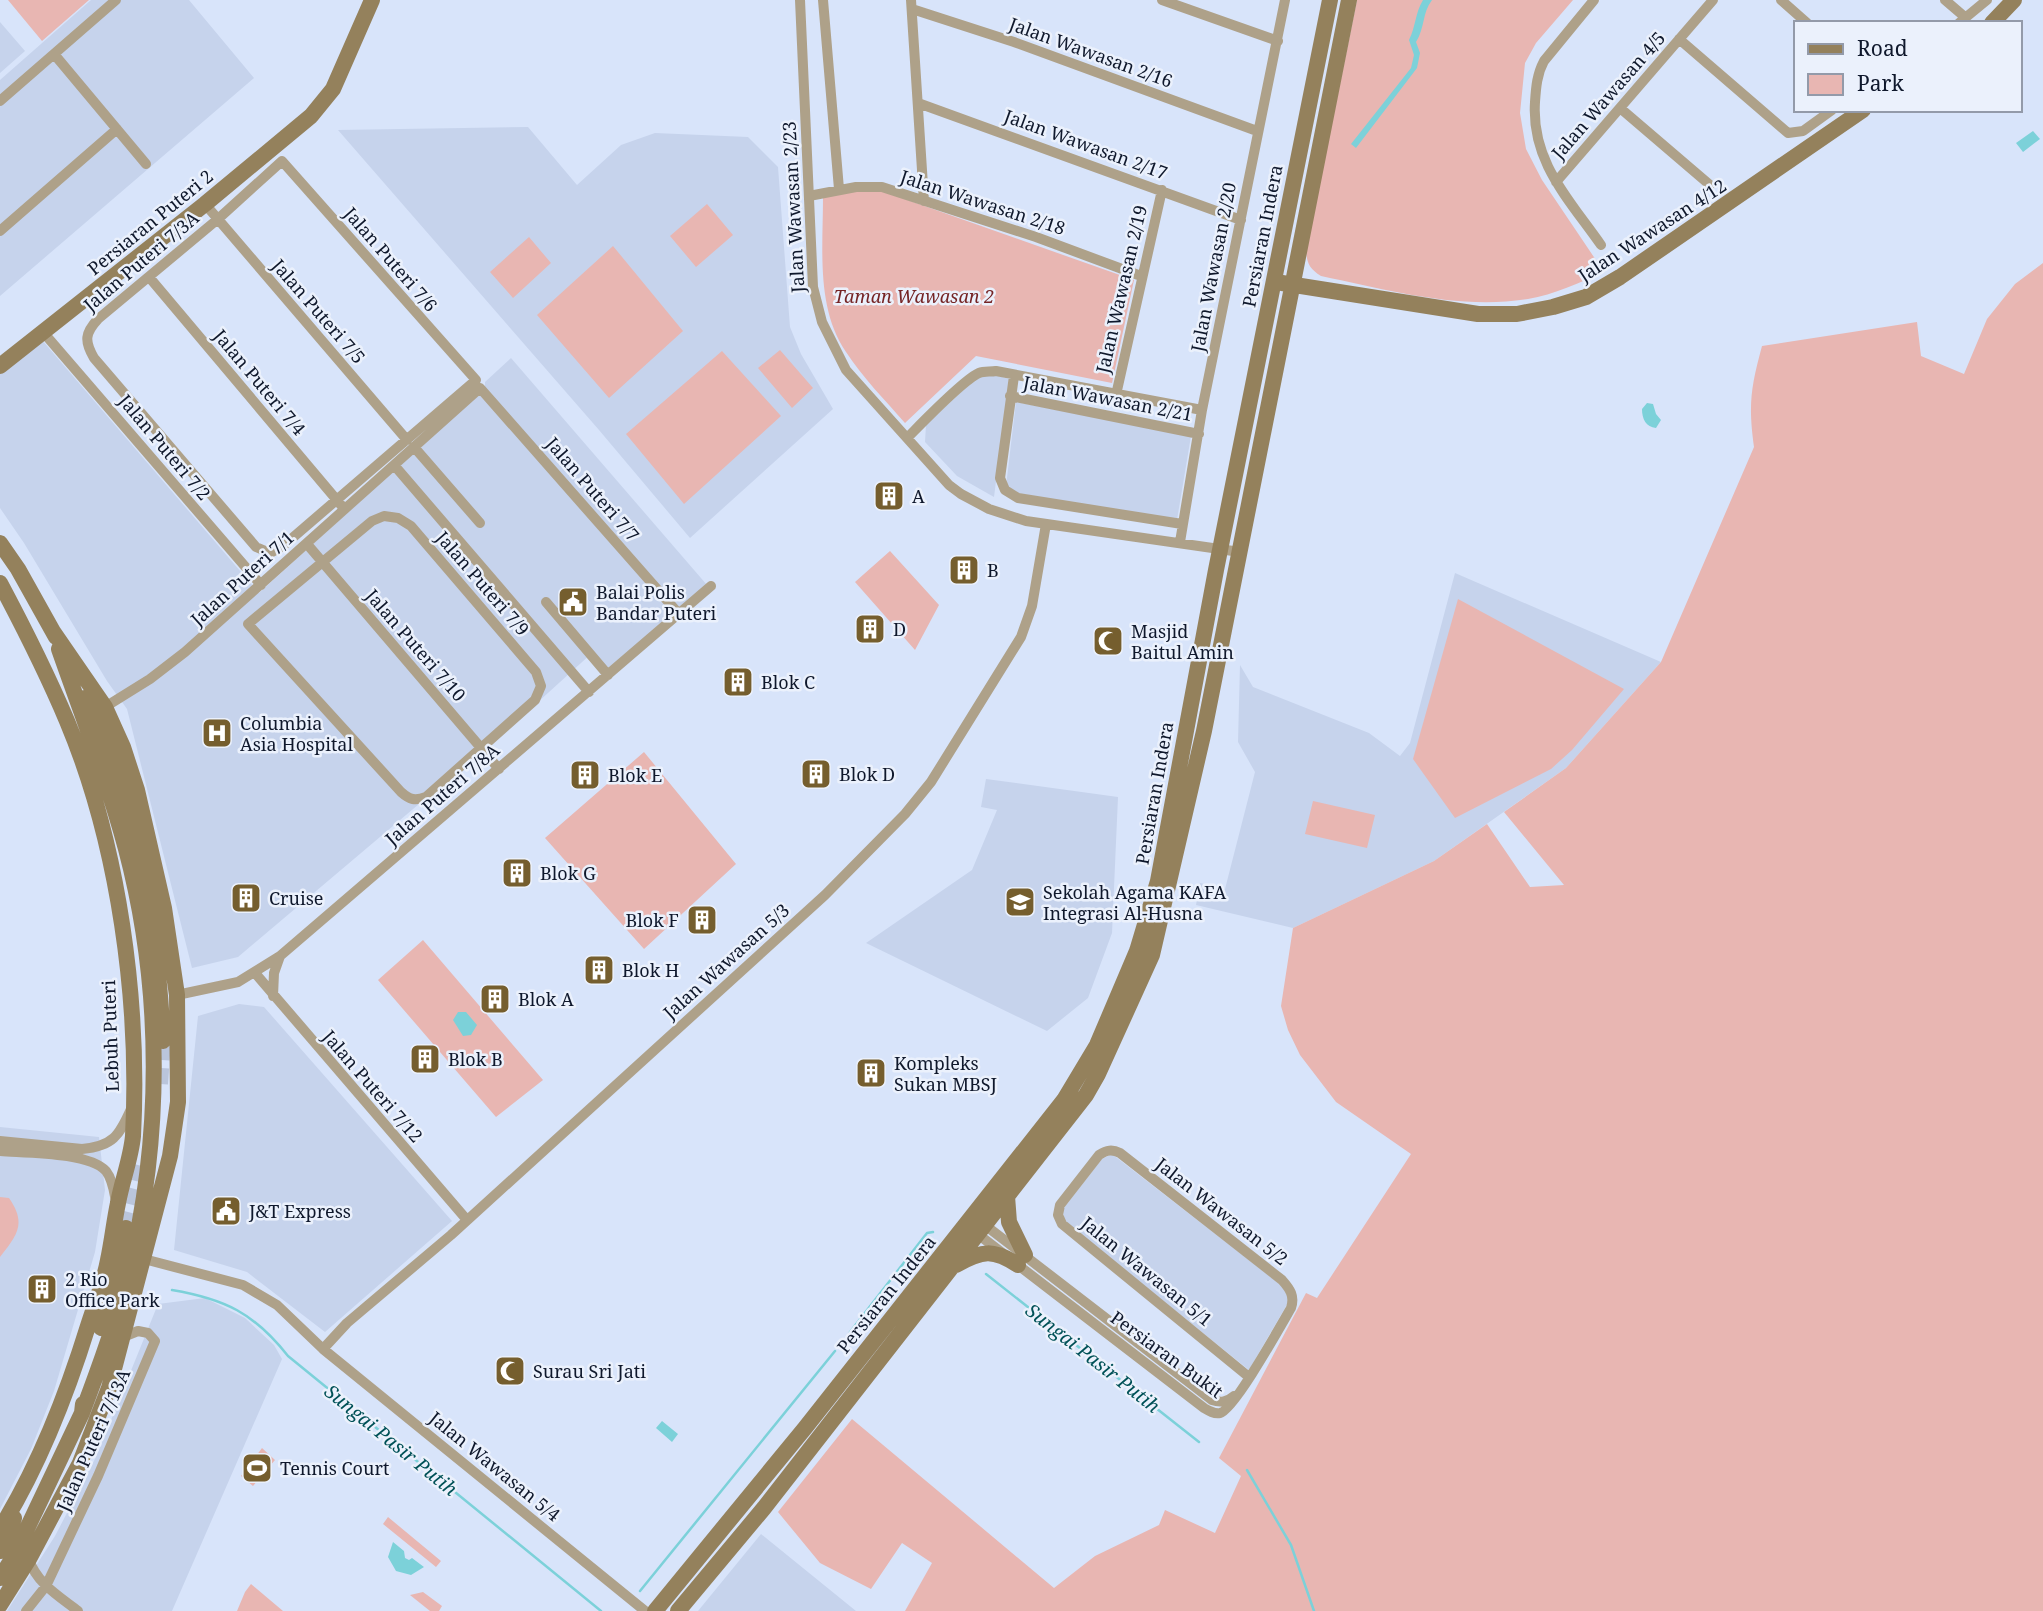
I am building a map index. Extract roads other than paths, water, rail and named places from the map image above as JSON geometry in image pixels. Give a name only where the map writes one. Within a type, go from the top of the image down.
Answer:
[{"type":"main road","name":"Persiaran Puteri 2","points":[[0,366],[205,204],[321,106],[332,89],[372,0]]},
{"type":"main road","name":"Persiaran Indera","points":[[655,1611],[974,1225],[1064,1100],[1081,1072],[1097,1045],[1137,951],[1158,881],[1220,549],[1330,0]]},
{"type":"main road","name":"Persiaran Indera","points":[[678,1611],[764,1508],[953,1267],[974,1225],[1007,1196],[1086,1095],[1152,956],[1204,731],[1349,0]]},
{"type":"main road","points":[[1994,21],[2014,0]]},
{"type":"main road","name":"Jalan Wawasan 4/12","points":[[1273,281],[1488,314],[1517,314],[1553,307],[1586,297],[1860,112]]},
{"type":"main road","points":[[1289,304],[1319,289],[1308,277],[1298,259]]},
{"type":"main road","points":[[0,543],[18,569],[52,630],[105,738],[124,794],[149,900],[160,975],[163,1041]]},
{"type":"main road","name":"Lebuh Puteri","points":[[0,583],[67,722],[84,768],[113,872],[130,993],[133,1051],[133,1138],[117,1205],[108,1261],[74,1371],[52,1428],[22,1492],[0,1529]]},
{"type":"main road","points":[[35,1530],[102,1378],[138,1258],[152,1116],[154,1064],[146,965],[127,851],[110,794],[52,630]]},
{"type":"main road","name":"Lebuh Puteri","points":[[0,1578],[15,1555],[55,1508],[80,1463],[110,1388],[138,1258],[175,1131],[178,1102],[177,995],[164,908],[137,790],[106,707],[52,630]]},
{"type":"main road","points":[[1007,1196],[1009,1222],[1022,1260]]},
{"type":"main road","name":"Lebuh Puteri","points":[[15,1555],[82,1413],[92,1360],[126,1228]]},
{"type":"main road","points":[[953,1267],[976,1255],[997,1253],[1022,1260]]},
{"type":"main road","points":[[82,1413],[138,1258]]},
{"type":"main road","name":"Lebuh Puteri","points":[[0,1605],[17,1580],[15,1555],[7,1538],[22,1492]]},
{"type":"main road","points":[[15,1555],[55,1508]]},
{"type":"street","points":[[0,101],[116,0]]},
{"type":"street","name":"Jalan Wawasan 2/23","points":[[800,0],[813,287],[829,339],[846,370],[949,485],[961,494],[1005,515],[1046,524],[1240,552]]},
{"type":"street","points":[[822,0],[839,190]]},
{"type":"street","points":[[1162,0],[1278,41]]},
{"type":"street","name":"Jalan Wawasan 2/20","points":[[1180,542],[1202,410],[1285,0]]},
{"type":"street","points":[[1594,0],[1552,50],[1539,72],[1535,111],[1536,141],[1546,166],[1601,245]]},
{"type":"street","name":"Jalan Wawasan 4/5","points":[[1556,182],[1713,0]]},
{"type":"street","points":[[1781,0],[1805,21]]},
{"type":"street","points":[[1945,0],[1962,20],[1987,0]]},
{"type":"street","points":[[912,4],[924,201]]},
{"type":"street","name":"Jalan Wawasan 2/16","points":[[912,4],[1257,131]]},
{"type":"street","points":[[1679,39],[1788,133],[1803,131],[1829,112]]},
{"type":"street","points":[[54,54],[146,164]]},
{"type":"street","name":"Jalan Wawasan 2/17","points":[[918,103],[1241,220]]},
{"type":"street","points":[[1620,108],[1710,185]]},
{"type":"street","points":[[0,232],[117,129]]},
{"type":"street","name":"Jalan Puteri 7/3A","points":[[172,452],[93,358],[86,342],[87,334],[98,319],[218,219],[282,161]]},
{"type":"street","name":"Jalan Puteri 7/6","points":[[282,161],[478,384]]},
{"type":"street","name":"Jalan Wawasan 2/18","points":[[809,196],[856,187],[882,187],[1036,237],[1142,276]]},
{"type":"street","name":"Jalan Wawasan 2/19","points":[[1116,395],[1162,190]]},
{"type":"street","name":"Jalan Puteri 7/5","points":[[205,204],[480,523]]},
{"type":"street","name":"Jalan Puteri 7/4","points":[[149,277],[345,509]]},
{"type":"street","name":"Jalan Puteri 7/2","points":[[43,332],[261,585]]},
{"type":"street","points":[[907,438],[979,373],[996,371],[1202,410]]},
{"type":"street","points":[[1014,376],[1000,478],[1001,485],[1011,495],[1182,524]]},
{"type":"street","name":"Jalan Puteri 7/1","points":[[106,707],[167,667],[394,465],[411,443],[478,384]]},
{"type":"street","name":"Jalan Puteri 7/7","points":[[478,384],[679,614]]},
{"type":"street","name":"Jalan Wawasan 2/21","points":[[1010,396],[1199,434]]},
{"type":"street","points":[[158,465],[172,452],[256,547],[270,553],[283,546],[411,443]]},
{"type":"street","points":[[394,465],[589,692]]},
{"type":"street","name":"Jalan Puteri 7/9","points":[[323,564],[378,517],[391,516],[411,526],[536,672],[541,686],[535,700],[481,748]]},
{"type":"street","name":"Jalan Wawasan 5/3","points":[[323,1349],[348,1323],[467,1220],[825,895],[918,800],[971,721],[1021,638],[1032,606],[1046,524]]},
{"type":"street","name":"Jalan Puteri 7/10","points":[[307,544],[499,769]]},
{"type":"street","points":[[323,564],[248,624],[401,792],[413,800],[426,797],[481,748]]},
{"type":"street","name":"Jalan Puteri 7/8A","points":[[177,995],[239,982],[280,956],[711,586]]},
{"type":"street","points":[[547,602],[608,675]]},
{"type":"street","points":[[239,982],[252,984],[273,996],[274,973],[280,956]]},
{"type":"street","name":"Jalan Puteri 7/12","points":[[255,973],[467,1220]]},
{"type":"street","points":[[0,1141],[82,1149],[106,1145],[121,1131],[132,1105]]},
{"type":"street","name":"Jalan Wawasan 5/2","points":[[1077,1181],[1106,1151],[1114,1150],[1289,1287],[1293,1301],[1291,1308],[1242,1388]]},
{"type":"street","points":[[0,1151],[69,1157],[96,1163],[111,1179],[117,1205]]},
{"type":"street","name":"Jalan Wawasan 5/1","points":[[1077,1181],[1060,1205],[1058,1215],[1062,1224],[1249,1377]]},
{"type":"street","name":"Persiaran Bukit","points":[[974,1225],[1022,1260],[1212,1412],[1225,1410],[1242,1388]]},
{"type":"street","points":[[138,1258],[243,1285],[277,1305],[323,1349]]},
{"type":"street","name":"Jalan Puteri 7/13A","points":[[46,1586],[99,1476],[155,1341],[148,1333],[138,1331],[123,1337]]},
{"type":"street","name":"Jalan Wawasan 5/4","points":[[323,1349],[645,1611]]},
{"type":"street","points":[[15,1555],[32,1567],[46,1586],[78,1611]]},
{"type":"street","points":[[17,1580],[24,1577],[46,1586]]},
{"type":"street","points":[[26,1611],[46,1586]]},
{"type":"waterway","name":"Sungai Pasir Putih","points":[[850,1332],[927,1233],[933,1232]]},
{"type":"waterway","name":"Sungai Pasir Putih","points":[[986,1274],[1199,1442]]},
{"type":"waterway","name":"Sungai Pasir Putih","points":[[172,1290],[208,1298],[237,1310],[250,1319],[288,1356],[601,1611]]},
{"type":"waterway","name":"Sungai Pasir Putih","points":[[640,1591],[835,1351]]},
{"type":"waterway","name":"Sungai Pasir Putih","points":[[1247,1470],[1291,1545],[1314,1611]]},
{"type":"tunnel","points":[[160,1084],[163,1041]]},
{"type":"tunnel","points":[[126,1228],[143,1161]]},
{"type":"place","name":"A","points":[[889,496]]},
{"type":"place","name":"B","points":[[964,570]]},
{"type":"place","name":"Balai Polis Bandar Puteri","points":[[573,602]]},
{"type":"place","name":"D","points":[[870,629]]},
{"type":"place","name":"Masjid Baitul Amin","points":[[1108,641]]},
{"type":"place","name":"Blok C","points":[[738,682]]},
{"type":"place","name":"Columbia Asia Hospital","points":[[217,733]]},
{"type":"place","name":"Blok D","points":[[816,774]]},
{"type":"place","name":"Blok E","points":[[585,775]]},
{"type":"place","name":"Blok G","points":[[517,873]]},
{"type":"place","name":"Cruise","points":[[246,898]]},
{"type":"place","name":"Sekolah Agama KAFA Integrasi Al-Husna","points":[[1020,902]]},
{"type":"place","name":"Blok F","points":[[702,920]]},
{"type":"place","name":"Blok H","points":[[599,970]]},
{"type":"place","name":"Blok A","points":[[495,999]]},
{"type":"place","name":"Blok B","points":[[425,1059]]},
{"type":"place","name":"Kompleks Sukan MBSJ","points":[[871,1073]]},
{"type":"place","name":"J&T Express","points":[[226,1211]]},
{"type":"place","name":"2 Rio Office Park","points":[[42,1289]]},
{"type":"place","name":"Surau Sri Jati","points":[[510,1371]]},
{"type":"place","name":"Tennis Court","points":[[257,1468]]},
{"type":"park label","name":"Taman Wawasan 2","points":[[914,296]]}]
